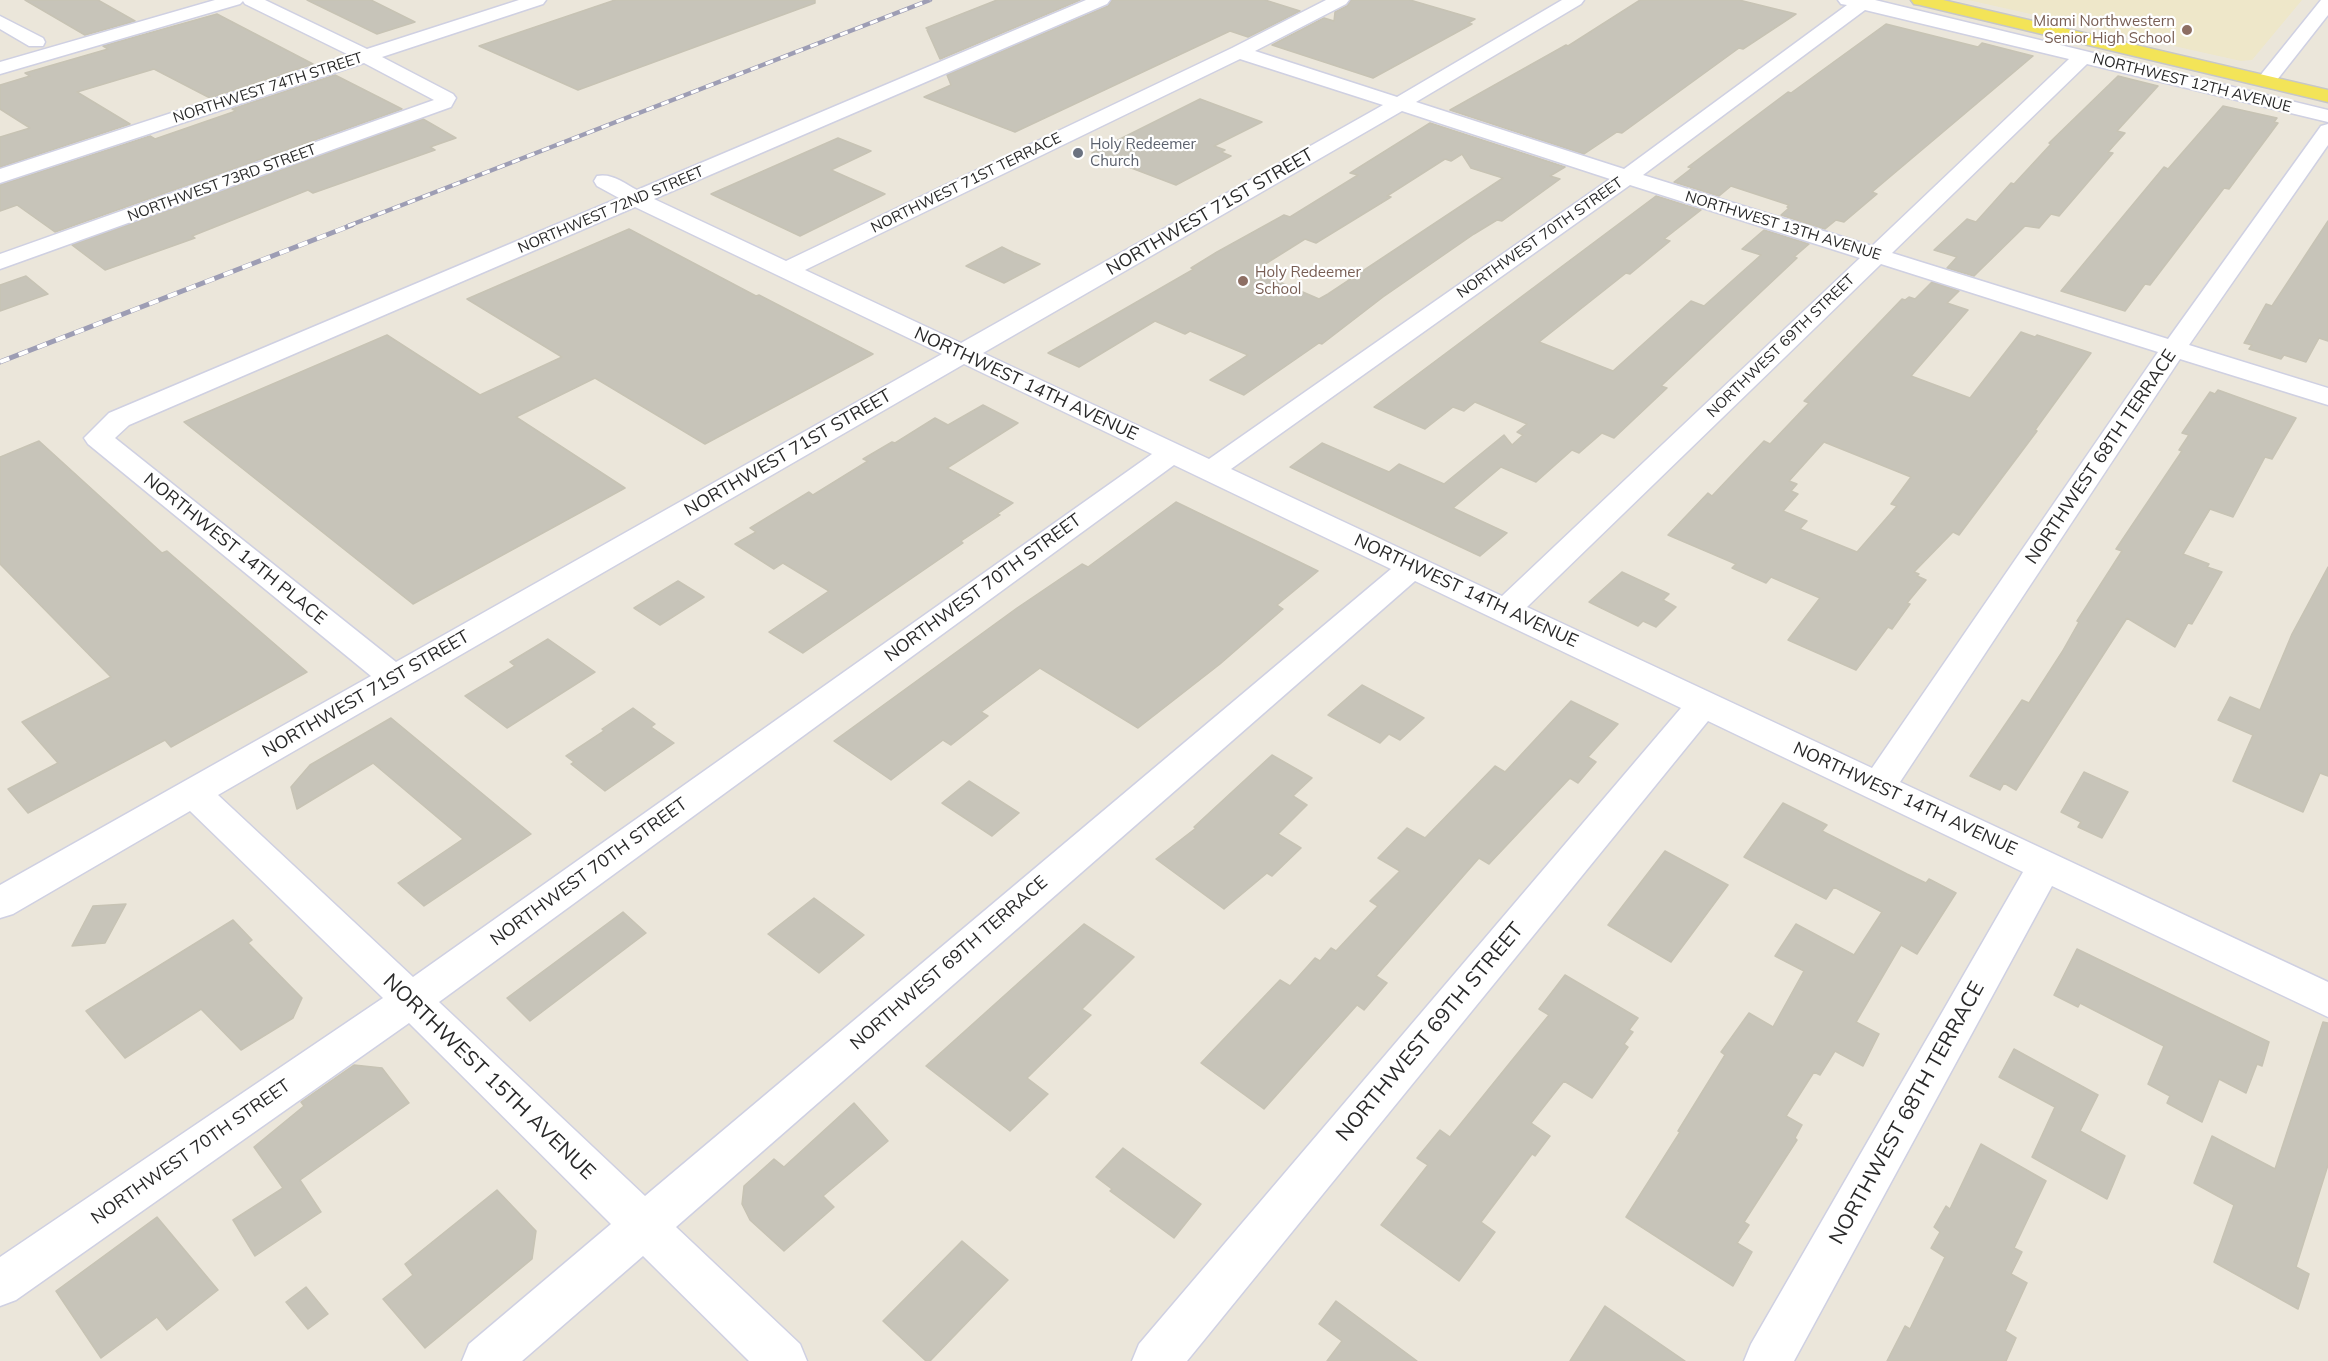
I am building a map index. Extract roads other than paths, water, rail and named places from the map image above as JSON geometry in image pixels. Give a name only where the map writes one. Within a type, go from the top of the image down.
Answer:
[{"type":"main road","name":"NORTHWEST 12TH AVENUE","points":[[1920,0],[2328,96]]},
{"type":"street","points":[[0,52],[184,0]]},
{"type":"street","points":[[0,68],[234,0]]},
{"type":"street","points":[[251,0],[366,56]]},
{"type":"street","name":"NORTHWEST 74TH STREET","points":[[0,176],[537,0]]},
{"type":"street","name":"NORTHWEST 72ND STREET","points":[[119,419],[1101,0]]},
{"type":"street","name":"NORTHWEST 71ST TERRACE","points":[[786,270],[1239,52],[1340,0]]},
{"type":"street","name":"NORTHWEST 71ST STREET","points":[[0,903],[1400,103],[1575,0]]},
{"type":"street","name":"NORTHWEST 12TH AVENUE","points":[[1858,1],[2328,116]]},
{"type":"street","name":"NORTHWEST 70TH STREET","points":[[1210,471],[1627,177],[1858,1]]},
{"type":"street","points":[[2266,81],[2328,3]]},
{"type":"street","points":[[0,21],[36,42]]},
{"type":"street","name":"NORTHWEST 13TH AVENUE","points":[[1239,52],[1627,177],[2328,397]]},
{"type":"street","name":"NORTHWEST 73RD STREET","points":[[0,262],[444,103],[446,98],[366,56]]},
{"type":"street","name":"NORTHWEST 69TH STREET","points":[[1506,610],[2083,57]]},
{"type":"street","name":"NORTHWEST 68TH TERRACE","points":[[1878,787],[2174,348],[2328,130]]},
{"type":"street","name":"NORTHWEST 14TH AVENUE","points":[[605,181],[637,199],[962,354],[2328,1000]]},
{"type":"street","name":"NORTHWEST 14TH PLACE","points":[[119,419],[98,438],[395,678]]},
{"type":"street","name":"NORTHWEST 70TH STREET","points":[[0,1284],[411,1000],[1172,453]]},
{"type":"street","name":"NORTHWEST 69TH TERRACE","points":[[486,1361],[1413,566]]},
{"type":"street","name":"NORTHWEST 69TH STREET","points":[[1156,1361],[1704,704]]},
{"type":"street","name":"NORTHWEST 15TH AVENUE","points":[[193,793],[411,1000],[783,1361]]},
{"type":"street","name":"NORTHWEST 68TH TERRACE","points":[[1768,1361],[2045,866]]},
{"type":"railway","points":[[348,226],[930,0]]},
{"type":"railway","points":[[0,362],[352,225]]},
{"type":"place","name":"Miami Northwestern Senior High School","points":[[2187,30]]},
{"type":"place","name":"Holy Redeemer Church","points":[[1078,153]]},
{"type":"place","name":"Holy Redeemer School","points":[[1243,281]]}]
